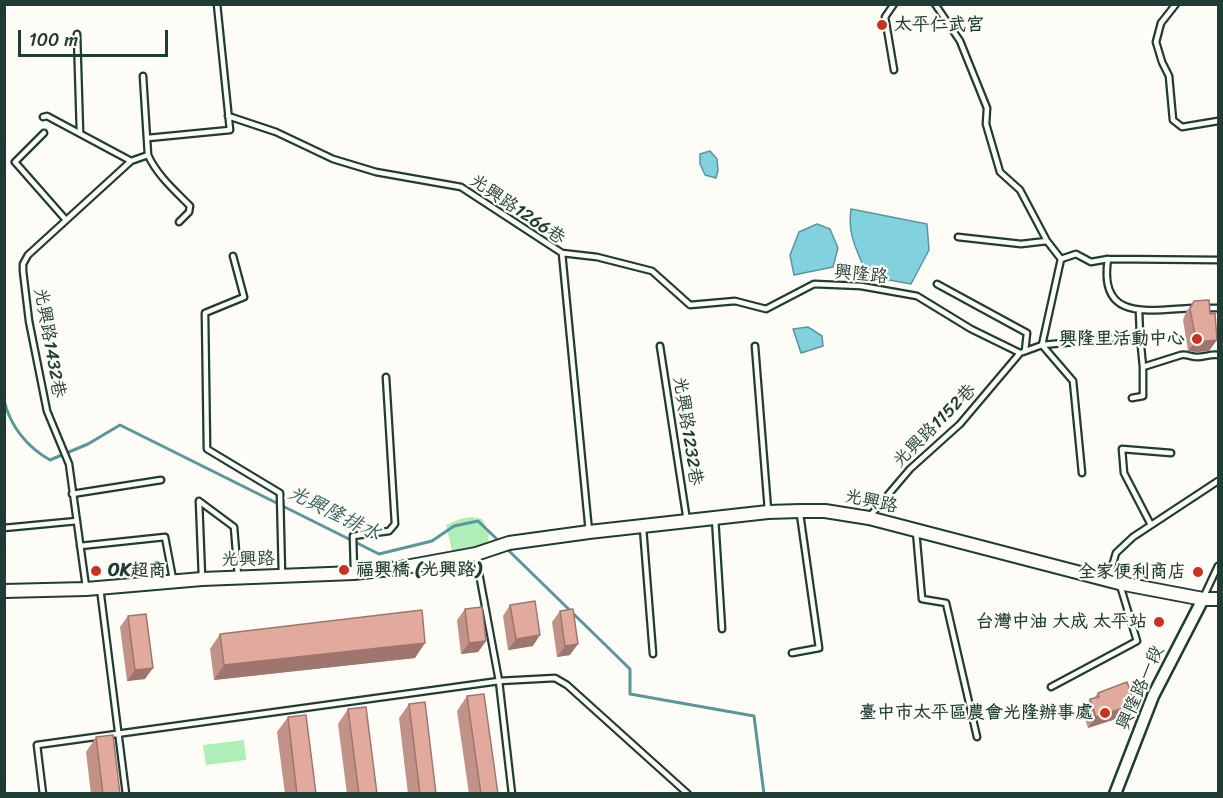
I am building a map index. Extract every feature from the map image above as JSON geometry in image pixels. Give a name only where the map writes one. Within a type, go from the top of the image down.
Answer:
[{"type":"main road","name":"光興路","points":[[4,591],[86,589],[202,579],[282,578],[354,573],[400,568],[476,554],[509,543],[589,532],[768,512],[825,511],[869,518],[1113,581],[1203,599],[1218,599]]},
{"type":"street","name":"興隆路一段","points":[[1114,794],[1153,696],[1203,599]]},
{"type":"lane","points":[[148,138],[230,130],[217,4]]},
{"type":"lane","points":[[894,4],[885,17],[894,70]]},
{"type":"lane","points":[[935,4],[960,41],[987,108],[986,124],[1000,172],[1020,190],[1047,241],[1061,259]]},
{"type":"lane","points":[[1176,4],[1161,23],[1156,42],[1169,76],[1173,120],[1182,127],[1218,121]]},
{"type":"lane","points":[[77,34],[80,133]]},
{"type":"lane","points":[[143,76],[148,155],[164,180],[190,206],[189,212],[179,222]]},
{"type":"lane","points":[[43,117],[47,116],[131,161]]},
{"type":"lane","name":"光興路1266巷","points":[[228,116],[276,132],[333,159],[376,172],[461,187],[562,253],[589,532]]},
{"type":"lane","points":[[44,133],[15,162],[66,220]]},
{"type":"lane","name":"光興路1432巷","points":[[86,589],[69,464],[46,411],[29,321],[23,264],[28,255],[131,161],[148,155]]},
{"type":"lane","points":[[958,237],[1021,244],[1047,241]]},
{"type":"lane","name":"興隆路","points":[[562,253],[597,257],[652,271],[690,305],[735,301],[766,309],[814,284],[861,286],[917,296],[971,329],[1023,352]]},
{"type":"lane","points":[[1061,259],[1076,254],[1090,262],[1108,259],[1218,260]]},
{"type":"lane","points":[[234,256],[244,297],[205,313],[207,449],[280,493],[282,578]]},
{"type":"lane","points":[[1042,345],[1061,259]]},
{"type":"lane","points":[[1108,259],[1107,283],[1111,296],[1123,306],[1139,310],[1218,308]]},
{"type":"lane","points":[[937,284],[1027,333],[1023,352]]},
{"type":"lane","points":[[1132,398],[1143,396],[1139,310]]},
{"type":"lane","points":[[1023,352],[1042,345],[1140,336]]},
{"type":"lane","points":[[1042,345],[1073,381],[1082,473]]},
{"type":"lane","name":"光興路1232巷","points":[[660,346],[687,521]]},
{"type":"lane","points":[[755,346],[768,512]]},
{"type":"lane","name":"光興路1152巷","points":[[869,518],[910,469],[960,424],[1023,352]]},
{"type":"lane","points":[[1143,367],[1186,354],[1196,357],[1209,354],[1218,355]]},
{"type":"lane","points":[[354,573],[353,536],[389,531],[395,524],[386,377]]},
{"type":"lane","points":[[1151,525],[1124,473],[1122,448],[1171,453]]},
{"type":"lane","points":[[72,494],[161,480]]},
{"type":"lane","points":[[1052,687],[1137,641],[1113,581],[1116,553],[1132,537],[1218,481]]},
{"type":"lane","points":[[202,579],[199,501],[234,526],[238,578]]},
{"type":"lane","points":[[792,653],[819,648],[800,511]]},
{"type":"lane","points":[[716,518],[722,629]]},
{"type":"lane","points":[[4,528],[77,521]]},
{"type":"lane","points":[[643,527],[653,654]]},
{"type":"lane","points":[[916,531],[922,599],[946,603],[977,737]]},
{"type":"lane","points":[[80,546],[165,537],[174,582]]},
{"type":"lane","points":[[476,554],[499,681],[512,794]]},
{"type":"lane","points":[[1203,599],[1218,566]]},
{"type":"lane","points":[[100,588],[126,794]]},
{"type":"lane","points":[[43,794],[37,745],[499,681],[555,678],[567,685],[688,794]]},
{"type":"green space","points":[[472,517],[482,519],[489,533],[488,544],[452,551],[446,525]]},
{"type":"green space","points":[[244,740],[246,760],[206,765],[203,745]]},
{"type":"water","points":[[710,151],[717,159],[716,178],[705,175],[700,164],[700,154]]},
{"type":"water","points":[[851,209],[927,224],[929,250],[911,284],[867,276],[852,235]]},
{"type":"water","points":[[817,224],[830,229],[838,248],[833,267],[794,275],[790,255],[799,232]]},
{"type":"water","points":[[808,327],[822,336],[823,346],[801,353],[793,329]]},
{"type":"building","points":[[1209,300],[1210,314],[1215,313],[1217,340],[1196,340],[1190,309],[1194,301]]},
{"type":"building","points":[[535,601],[540,635],[516,639],[510,605]]},
{"type":"building","points":[[482,607],[486,641],[469,643],[465,609]]},
{"type":"building","points":[[573,609],[578,644],[565,646],[560,611]]},
{"type":"building","points":[[422,610],[425,643],[224,665],[220,634]]},
{"type":"building","points":[[146,614],[153,668],[135,670],[128,616]]},
{"type":"building","points":[[1127,682],[1135,704],[1096,717],[1090,699],[1099,697],[1098,693]]},
{"type":"building","points":[[484,694],[498,794],[481,794],[467,696]]},
{"type":"building","points":[[425,702],[436,794],[420,794],[409,704]]},
{"type":"building","points":[[366,707],[377,794],[359,794],[348,709]]},
{"type":"building","points":[[306,715],[316,794],[297,794],[288,717]]},
{"type":"building","points":[[113,735],[120,794],[103,794],[96,737]]},
{"type":"waterway","name":"光興隆排水","points":[[4,400],[10,419],[21,435],[34,449],[50,460],[88,444],[120,425],[379,554],[432,541],[454,526],[478,521],[501,543]]},
{"type":"waterway","name":"光興隆排水","points":[[506,548],[630,669],[630,694],[754,716],[764,794]]},
{"type":"place","name":"太平仁武宮","points":[[882,25]]},
{"type":"place","name":"興隆里活動中心","points":[[1197,339]]},
{"type":"place","name":"福興橋 (光興路)","points":[[344,570]]},
{"type":"place","name":"OK超商","points":[[96,571]]},
{"type":"place","name":"全家便利商店","points":[[1198,572]]},
{"type":"place","name":"台灣中油 大成 太平站","points":[[1159,622]]},
{"type":"place","name":"臺中市太平區農會光隆辦事處","points":[[1105,713]]}]
